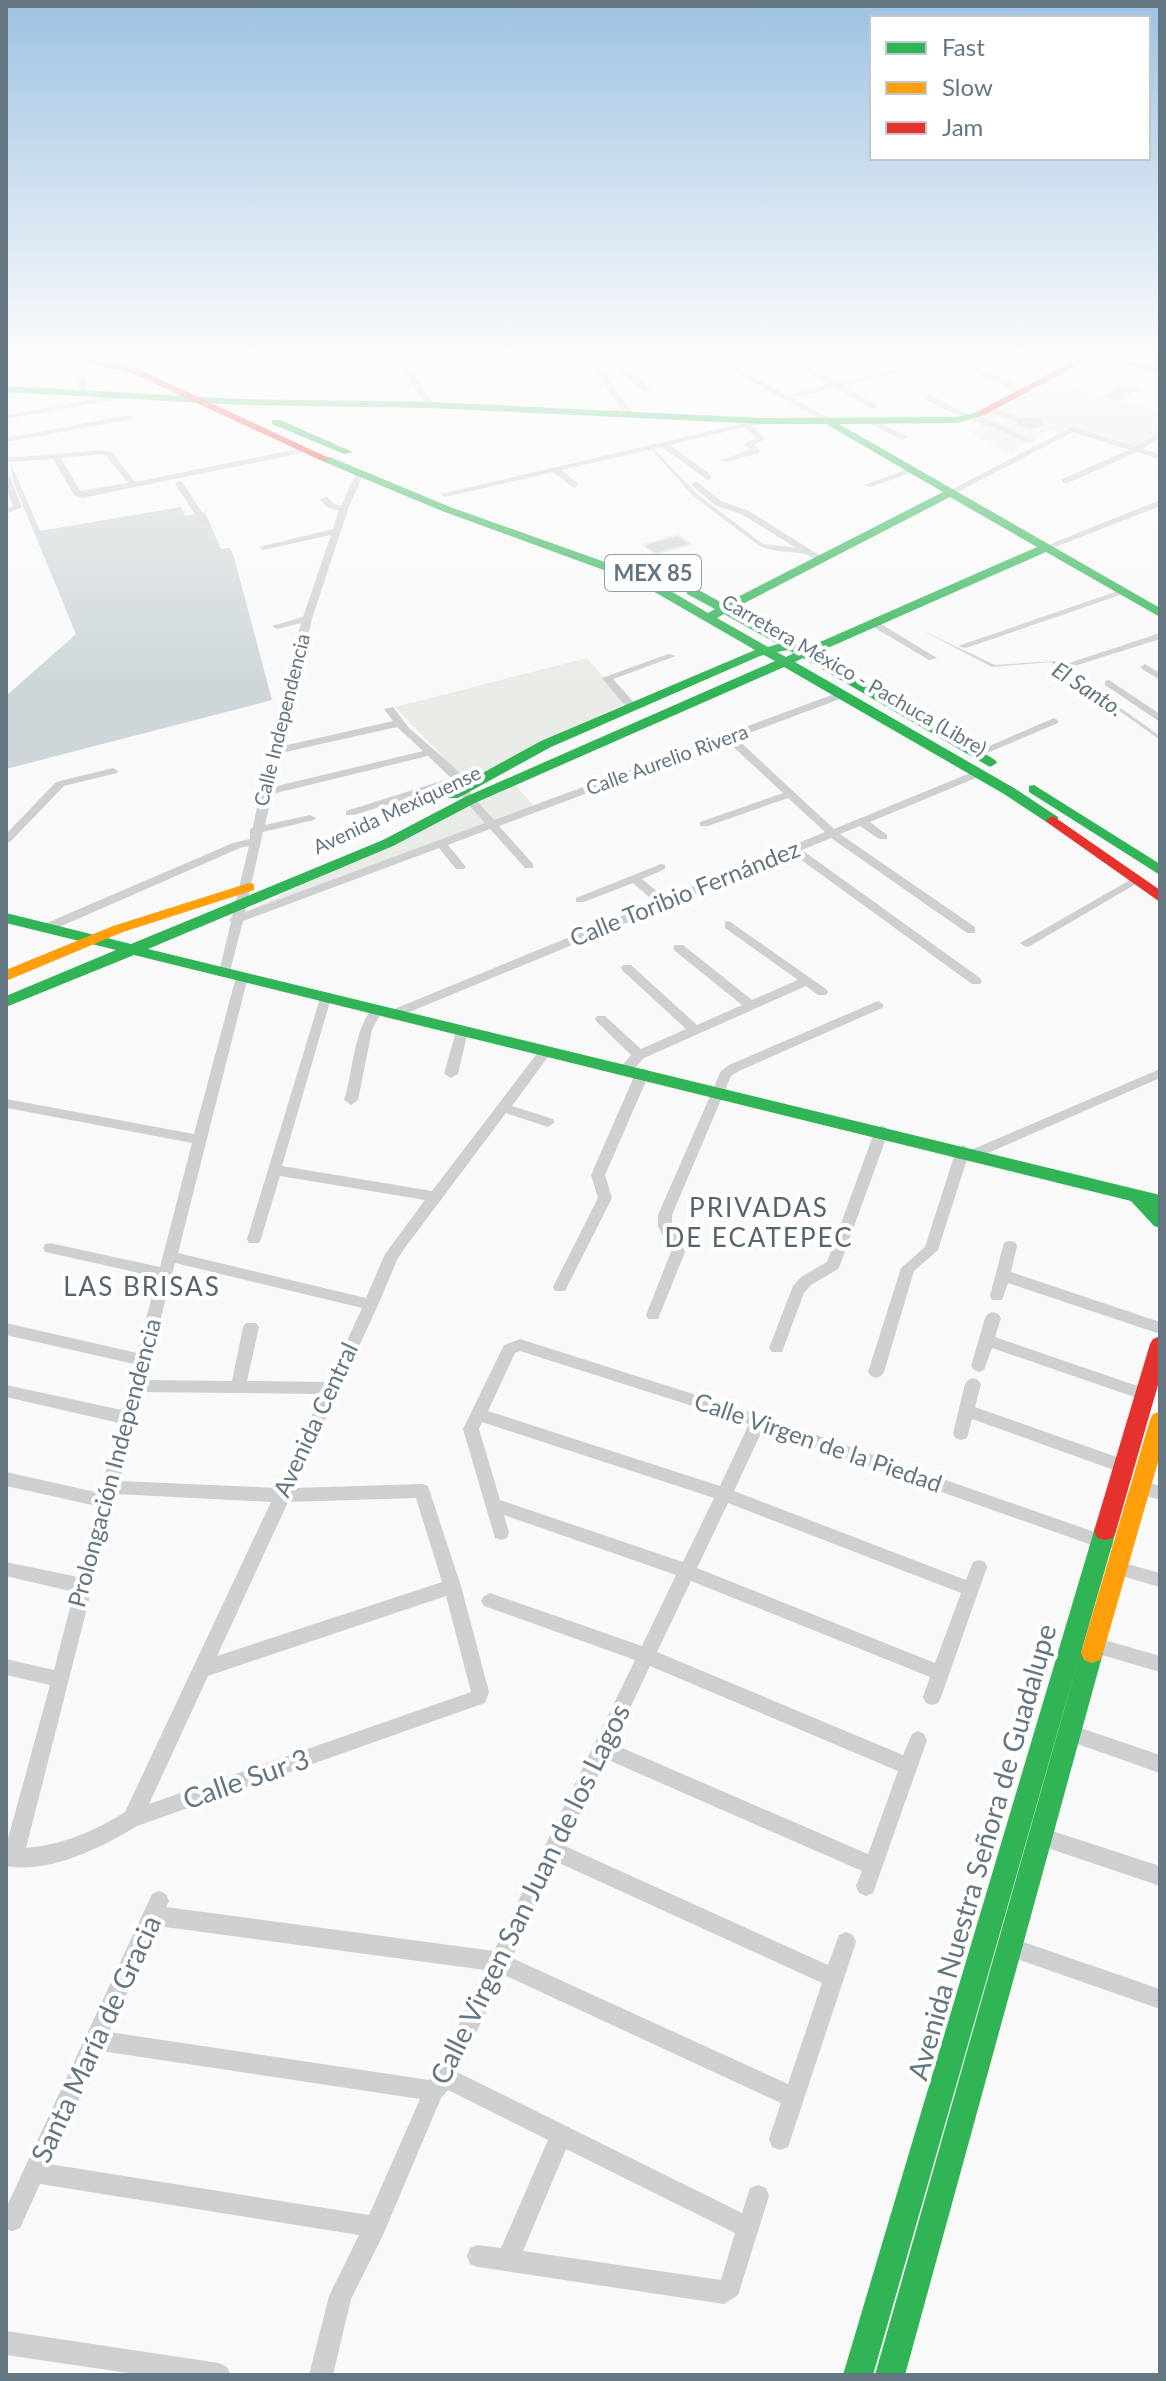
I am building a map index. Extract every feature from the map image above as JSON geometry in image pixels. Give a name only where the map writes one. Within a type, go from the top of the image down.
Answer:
[{"type":"main road","name":"Carretera México - Pachuca (Libre)","points":[[343,466],[446,509],[643,580],[767,651]]},
{"type":"main road","name":"Carretera México - Pachuca (Libre)","points":[[380,466],[665,578],[729,609],[794,653],[1160,871]]},
{"type":"main road","points":[[903,466],[1160,612]]},
{"type":"main road","points":[[709,617],[949,493]]},
{"type":"main road","points":[[794,653],[873,623],[1047,547]]},
{"type":"main road","name":"Avenida Mexiquense","points":[[6,1002],[239,904],[382,833],[546,744],[767,651],[794,653]]},
{"type":"main road","name":"Carretera México - Pachuca (Libre)","points":[[794,653],[841,695],[977,763],[1160,897]]},
{"type":"main road","name":"Avenida Mexiquense","points":[[464,789],[794,653]]},
{"type":"main road","name":"Avenida Mexiquense","points":[[10,972],[187,905],[239,904]]},
{"type":"main road","points":[[6,918],[383,1013],[547,1050],[636,1065],[720,1091],[1160,1202]]},
{"type":"main road","points":[[1137,1196],[1160,1221]]},
{"type":"main road","name":"Avenida Nuestra Señora de Guadalupe","points":[[858,2375],[1160,1344]]},
{"type":"main road","name":"Avenida Nuestra Señora de Guadalupe","points":[[890,2375],[1121,1549],[1160,1420]]},
{"type":"street","points":[[62,466],[79,494],[229,466]]},
{"type":"street","points":[[119,466],[133,484]]},
{"type":"street","points":[[445,494],[567,466]]},
{"type":"street","points":[[693,466],[708,477]]},
{"type":"street","points":[[949,493],[1001,466]]},
{"type":"street","points":[[1065,481],[1099,466]]},
{"type":"street","points":[[70,504],[214,477],[218,474],[216,469]]},
{"type":"street","points":[[555,469],[574,485]]},
{"type":"street","points":[[868,485],[911,471]]},
{"type":"street","name":"Calle Independencia","points":[[233,974],[239,904],[307,619],[344,509],[360,473]]},
{"type":"street","points":[[6,477],[17,509],[6,511]]},
{"type":"street","points":[[179,484],[205,523]]},
{"type":"street","points":[[696,484],[718,503],[746,513],[822,560]]},
{"type":"street","points":[[324,499],[331,506],[344,509]]},
{"type":"street","points":[[1047,547],[1160,503]]},
{"type":"street","points":[[263,547],[337,531]]},
{"type":"street","points":[[963,646],[1124,592]]},
{"type":"street","points":[[277,626],[307,619]]},
{"type":"street","points":[[873,623],[932,658]]},
{"type":"street","points":[[1065,666],[1160,636]]},
{"type":"street","points":[[632,707],[607,678],[671,656]]},
{"type":"street","points":[[1145,667],[1160,677]]},
{"type":"street","points":[[1109,683],[1160,719]]},
{"type":"street","name":"Calle Aurelio Rivera","points":[[239,904],[441,844],[841,695]]},
{"type":"street","points":[[389,709],[464,789],[529,866]]},
{"type":"street","name":"Calle Toribio Fernández","points":[[383,1013],[664,903],[861,821],[1054,721]]},
{"type":"street","points":[[274,751],[399,723]]},
{"type":"street","points":[[729,737],[831,833],[971,930]]},
{"type":"street","points":[[265,792],[431,752]]},
{"type":"street","points":[[6,840],[60,784],[113,771]]},
{"type":"street","points":[[350,813],[398,800],[464,789]]},
{"type":"street","points":[[704,824],[789,794]]},
{"type":"street","points":[[46,928],[255,836],[310,818]]},
{"type":"street","points":[[861,821],[883,837]]},
{"type":"street","points":[[441,844],[460,867]]},
{"type":"street","points":[[794,849],[833,876],[857,898],[976,981]]},
{"type":"street","points":[[580,900],[661,867]]},
{"type":"street","points":[[634,878],[664,903]]},
{"type":"street","points":[[1026,943],[1137,879]]},
{"type":"street","points":[[729,925],[822,992]]},
{"type":"street","points":[[679,948],[751,1006]]},
{"type":"street","points":[[627,968],[696,1031]]},
{"type":"street","name":"Prolongación Independencia","points":[[10,1857],[199,1140],[233,974]]},
{"type":"street","points":[[560,1287],[605,1198],[598,1175],[636,1065],[696,1031],[807,981]]},
{"type":"street","points":[[254,1239],[325,998]]},
{"type":"street","points":[[653,1315],[678,1252],[665,1226],[665,1215],[726,1074],[877,1005]]},
{"type":"street","points":[[351,1100],[360,1069],[367,1021],[383,1013]]},
{"type":"street","points":[[601,1019],[636,1065]]},
{"type":"street","points":[[451,1074],[462,1031]]},
{"type":"street","name":"Avenida Central","points":[[132,1819],[390,1258],[547,1050]]},
{"type":"street","points":[[876,1372],[908,1268],[931,1250],[969,1152],[1160,1073]]},
{"type":"street","points":[[7,1103],[199,1140]]},
{"type":"street","points":[[504,1108],[548,1122]]},
{"type":"street","points":[[777,1348],[798,1290],[806,1281],[833,1265],[838,1255],[882,1130]]},
{"type":"street","points":[[274,1170],[437,1197]]},
{"type":"street","points":[[997,1296],[1010,1246]]},
{"type":"street","points":[[50,1248],[167,1264],[371,1305]]},
{"type":"street","points":[[1002,1275],[1160,1328]]},
{"type":"street","points":[[979,1366],[993,1318]]},
{"type":"street","points":[[238,1387],[251,1327]]},
{"type":"street","points":[[6,1329],[141,1360]]},
{"type":"street","points":[[986,1340],[1146,1395]]},
{"type":"street","name":"Calle Virgen de la Piedad","points":[[478,1414],[513,1345],[759,1421],[1121,1549]]},
{"type":"street","points":[[961,1433],[973,1384]]},
{"type":"street","points":[[135,1386],[331,1388]]},
{"type":"street","points":[[6,1391],[127,1418]]},
{"type":"street","points":[[966,1410],[1125,1467]]},
{"type":"street","points":[[501,1533],[472,1439],[471,1429],[478,1414],[723,1494],[970,1589]]},
{"type":"street","name":"Calle Virgen San Juan de los Lagos","points":[[321,2375],[340,2296],[644,1655],[759,1421]]},
{"type":"street","points":[[6,1479],[107,1494],[280,1495],[422,1491],[452,1586],[200,1670]]},
{"type":"street","points":[[1140,1487],[1160,1493]]},
{"type":"street","points":[[492,1504],[686,1571],[940,1673]]},
{"type":"street","points":[[932,1697],[979,1567]]},
{"type":"street","points":[[1117,1568],[1160,1580]]},
{"type":"street","points":[[6,1569],[83,1586]]},
{"type":"street","name":"Calle Sur 3","points":[[10,1857],[35,1858],[111,1833],[132,1819],[479,1697],[452,1586]]},
{"type":"street","points":[[490,1601],[644,1655],[908,1766]]},
{"type":"street","points":[[1094,1645],[1160,1664]]},
{"type":"street","points":[[6,1667],[58,1679]]},
{"type":"street","points":[[1069,1733],[1160,1764]]},
{"type":"street","points":[[866,1886],[918,1740]]},
{"type":"street","points":[[602,1748],[873,1866]]},
{"type":"street","points":[[1040,1836],[1160,1876]]},
{"type":"street","points":[[552,1850],[833,1978]]},
{"type":"street","name":"Santa María de Gracia","points":[[12,2220],[156,1908],[498,1962]]},
{"type":"street","points":[[780,2139],[846,1942]]},
{"type":"street","points":[[1009,1947],[1160,1999]]},
{"type":"street","points":[[498,1962],[794,2098]]},
{"type":"street","points":[[95,2040],[439,2084],[561,2136],[747,2227]]},
{"type":"street","points":[[508,2259],[561,2136]]},
{"type":"street","points":[[34,2172],[375,2227]]},
{"type":"street","points":[[478,2256],[724,2293],[730,2287],[758,2196]]},
{"type":"street","points":[[6,2343],[219,2375]]},
{"type":"shaded area","points":[[11,466],[40,531],[181,507],[185,516],[205,512],[221,549],[230,548],[234,557],[272,700],[6,769],[6,696],[76,634],[13,481]]},
{"type":"shaded area","points":[[666,466],[670,466],[697,494],[763,544],[799,548],[812,556],[770,550],[758,545],[693,496]]},
{"type":"shaded area","points":[[921,630],[995,665],[1055,661],[1160,736],[1160,740],[1051,662],[992,667]]},
{"type":"shaded area","points":[[587,658],[626,703],[543,741],[467,782],[395,707]]},
{"type":"shaded area","points":[[515,785],[533,805],[255,911],[252,909]]},
{"type":"building","points":[[678,535],[691,544],[656,554],[643,545]]},
{"type":"traffic: fast","points":[[343,466],[446,509],[643,580],[1009,791],[1053,820]]},
{"type":"traffic: fast","points":[[906,466],[1160,613]]},
{"type":"traffic: fast","points":[[709,617],[949,493]]},
{"type":"traffic: fast","points":[[6,1002],[388,843],[470,800],[1047,547]]},
{"type":"traffic: fast","points":[[691,591],[904,709],[990,763]]},
{"type":"traffic: fast","points":[[453,795],[546,744],[756,653],[792,645]]},
{"type":"traffic: fast","points":[[1034,789],[1160,871]]},
{"type":"traffic: fast","points":[[6,918],[1160,1202]]},
{"type":"traffic: fast","points":[[1137,1196],[1160,1221]]},
{"type":"traffic: fast","points":[[858,2375],[1105,1531]]},
{"type":"traffic: fast","points":[[890,2375],[1092,1653]]},
{"type":"traffic: slow","points":[[6,976],[118,929],[249,887]]},
{"type":"traffic: slow","points":[[1092,1653],[1160,1420]]},
{"type":"traffic: jam","points":[[1053,820],[1160,897]]},
{"type":"traffic: jam","points":[[1105,1531],[1160,1344]]},
{"type":"district","name":"PRIVADAS DE ECATEPEC","points":[[759,1223]]},
{"type":"district","name":"LAS BRISAS","points":[[142,1287]]},
{"type":"water label","name":"El Santo.","points":[[1088,689]]}]
